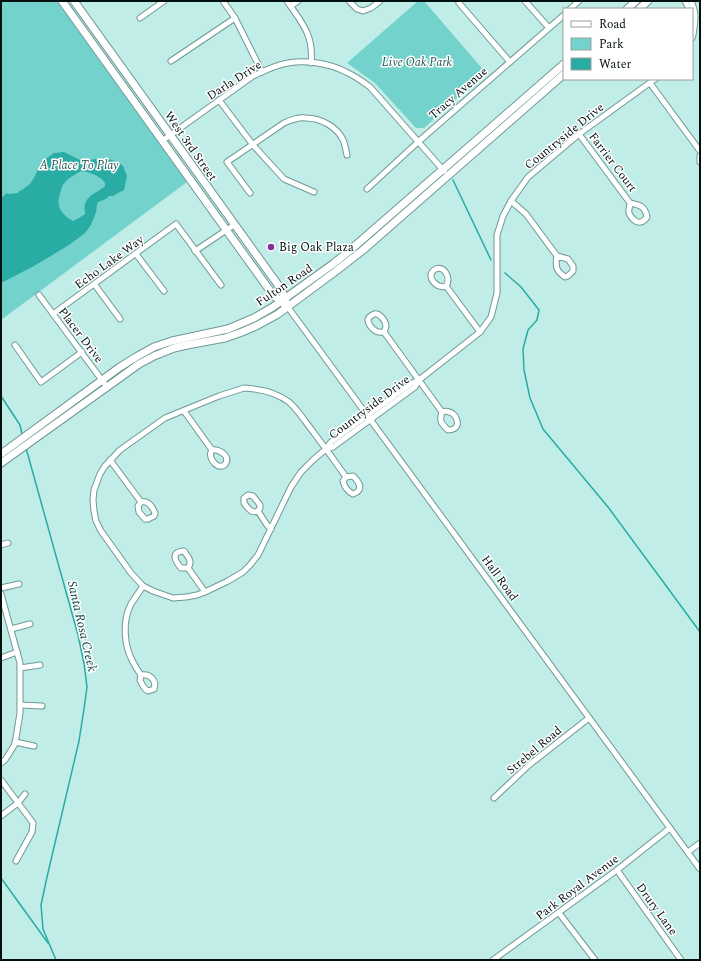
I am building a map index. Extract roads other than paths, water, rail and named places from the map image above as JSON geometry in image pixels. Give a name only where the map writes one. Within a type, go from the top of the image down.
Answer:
[{"type":"main road","name":"West 3rd Street","points":[[62,1],[273,295],[282,300],[287,306]]},
{"type":"main road","name":"West 3rd Street","points":[[74,1],[280,289],[282,300]]},
{"type":"main road","points":[[628,8],[636,1]]},
{"type":"main road","points":[[640,8],[648,1]]},
{"type":"main road","name":"Fulton Road","points":[[1,462],[102,380],[128,362],[154,347],[181,338],[215,332],[235,326],[260,315],[333,264],[563,65]]},
{"type":"main road","name":"Fulton Road","points":[[1,454],[11,446],[34,434],[107,387],[139,364],[154,356],[180,346],[217,340],[242,332],[264,322],[350,261],[563,75]]},
{"type":"street","points":[[140,18],[164,1]]},
{"type":"street","points":[[223,1],[235,18],[262,72]]},
{"type":"street","points":[[287,1],[302,21],[309,35],[312,49],[312,63]]},
{"type":"street","points":[[291,6],[298,1]]},
{"type":"street","points":[[349,1],[357,9],[363,11],[371,8],[380,1]]},
{"type":"street","points":[[525,1],[549,28]]},
{"type":"street","points":[[571,8],[579,1]]},
{"type":"street","points":[[691,1],[696,20],[693,35]]},
{"type":"street","points":[[459,3],[510,62]]},
{"type":"street","name":"Tracy Avenue","points":[[367,189],[418,142],[563,16]]},
{"type":"street","points":[[171,61],[235,18]]},
{"type":"street","name":"Darla Drive","points":[[162,141],[253,76],[269,68],[288,63],[312,63],[336,67],[362,81],[376,93],[448,176]]},
{"type":"street","name":"Countryside Drive","points":[[143,586],[153,592],[173,598],[186,597],[205,592],[243,572],[258,555],[291,487],[301,472],[326,449],[331,442],[369,418],[412,383],[419,380],[480,332],[491,317],[497,293],[497,235],[503,216],[511,201],[528,177],[579,134],[654,80]]},
{"type":"street","points":[[650,83],[700,151]]},
{"type":"street","points":[[219,100],[253,145],[284,179],[314,192]]},
{"type":"street","points":[[250,193],[227,162],[284,122],[305,118],[316,119],[326,123],[335,129],[344,141],[347,154]]},
{"type":"street","name":"Farrier Court","points":[[579,134],[630,202]]},
{"type":"street","points":[[700,156],[700,162]]},
{"type":"street","points":[[511,201],[526,214],[557,256]]},
{"type":"street","name":"Echo Lake Way","points":[[53,314],[95,285],[176,224],[195,251]]},
{"type":"street","points":[[221,285],[195,251],[234,225]]},
{"type":"street","points":[[136,254],[164,291]]},
{"type":"street","points":[[95,285],[120,319]]},
{"type":"street","points":[[446,286],[480,332]]},
{"type":"street","name":"Placer Drive","points":[[39,295],[107,387]]},
{"type":"street","name":"Hall Road","points":[[287,306],[700,869]]},
{"type":"street","points":[[384,332],[442,412]]},
{"type":"street","points":[[15,345],[41,382],[82,352]]},
{"type":"street","points":[[141,675],[132,662],[126,645],[125,625],[130,605],[143,586],[132,574],[101,531],[96,521],[94,511],[94,490],[100,474],[110,460],[120,450],[165,418],[237,390],[244,388],[256,389],[266,391],[289,402],[297,410],[346,477]]},
{"type":"street","points":[[184,410],[212,450]]},
{"type":"street","points":[[110,460],[140,502]]},
{"type":"street","points":[[258,511],[271,529]]},
{"type":"street","points":[[1,544],[8,543]]},
{"type":"street","points":[[188,568],[205,592]]},
{"type":"street","points":[[1,588],[20,584]]},
{"type":"street","points":[[1,594],[4,613],[11,629],[20,663],[20,713],[15,742],[5,760],[1,764]]},
{"type":"street","points":[[11,629],[30,624]]},
{"type":"street","points":[[1,658],[17,652]]},
{"type":"street","points":[[20,668],[40,665]]},
{"type":"street","points":[[20,705],[42,706]]},
{"type":"street","name":"Strebel Road","points":[[494,798],[529,765],[589,718]]},
{"type":"street","points":[[15,742],[34,746]]},
{"type":"street","points":[[1,780],[33,823],[32,832],[16,861]]},
{"type":"street","points":[[2,816],[18,803],[25,794]]},
{"type":"street","name":"Park Royal Avenue","points":[[493,960],[617,870],[670,828]]},
{"type":"street","points":[[688,852],[700,843]]},
{"type":"street","name":"Drury Lane","points":[[617,870],[681,960]]},
{"type":"street","points":[[559,913],[595,960]]},
{"type":"water","points":[[64,152],[82,161],[108,159],[118,162],[123,166],[127,176],[124,190],[98,202],[91,225],[85,233],[69,245],[34,266],[1,283],[1,197],[6,193],[18,193],[30,184],[39,167],[54,153]],"holes":[[[81,171],[101,178],[105,183],[105,186],[91,195],[86,201],[85,214],[73,221],[65,216],[60,210],[59,199],[65,182]]]},
{"type":"waterway","points":[[453,180],[491,260]]},
{"type":"waterway","points":[[505,273],[521,287],[539,310],[537,320],[528,330],[523,349],[524,370],[530,398],[543,429],[608,507],[700,632]]},
{"type":"waterway","name":"Santa Rosa Creek","points":[[1,396],[20,425],[22,434]]},
{"type":"waterway","name":"Santa Rosa Creek","points":[[26,448],[78,635],[87,687],[79,741],[41,905],[43,929],[56,960]]},
{"type":"waterway","points":[[1,878],[48,943]]},
{"type":"place","name":"Big Oak Plaza","points":[[271,247]]},
{"type":"park label","name":"Live Oak Park","points":[[417,62]]},
{"type":"park label","name":"A Place To Play","points":[[79,165]]}]
